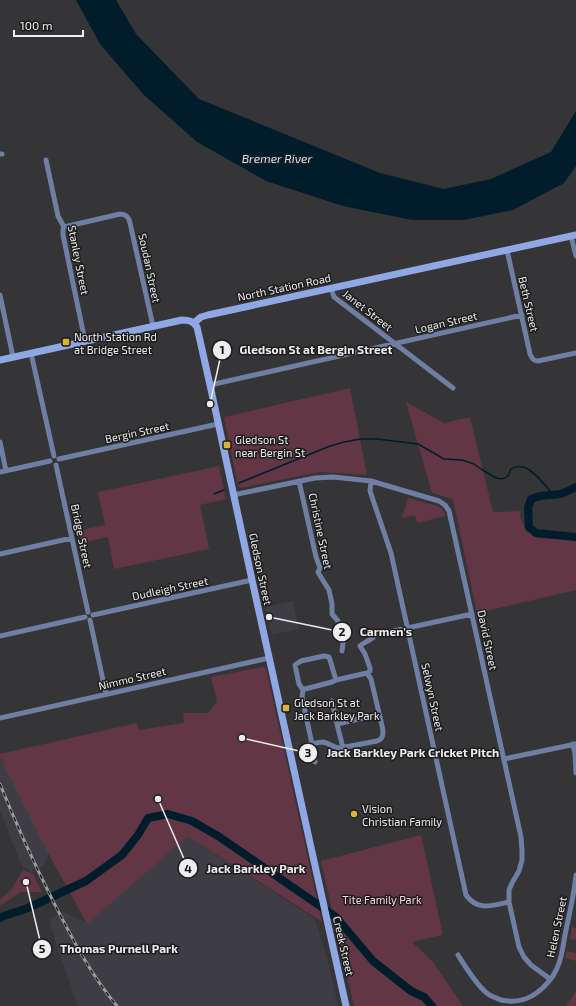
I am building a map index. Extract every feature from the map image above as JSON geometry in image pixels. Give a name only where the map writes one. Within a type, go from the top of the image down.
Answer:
[{"type":"street","name":"Stanley Street","points":[[46,160],[58,216],[64,227],[63,235],[86,341]]},
{"type":"street","name":"Soudan Street","points":[[64,227],[120,214],[130,219],[153,326]]},
{"type":"street","name":"North Station Road","points":[[0,360],[153,326],[187,320],[194,323],[201,317],[208,315],[574,235]]},
{"type":"street","points":[[574,235],[576,256]]},
{"type":"street","name":"Beth Street","points":[[507,250],[530,354],[534,360],[538,361],[576,353]]},
{"type":"street","name":"Janet Street","points":[[331,288],[334,297],[453,388]]},
{"type":"street","points":[[0,295],[13,357]]},
{"type":"street","name":"Logan Street","points":[[210,385],[522,316]]},
{"type":"street","name":"Gledson Street","points":[[194,323],[198,330],[320,891]]},
{"type":"street","points":[[31,353],[54,456]]},
{"type":"street","name":"Bergin Street","points":[[60,459],[218,424]]},
{"type":"street","points":[[0,442],[6,471]]},
{"type":"street","points":[[50,461],[52,464],[56,465],[59,463],[60,459],[57,456],[54,456]]},
{"type":"street","points":[[0,472],[50,461],[54,456]]},
{"type":"street","name":"Bridge Street","points":[[56,465],[106,694]]},
{"type":"street","name":"David Street","points":[[234,495],[323,476],[371,481],[439,501],[445,505],[449,511],[521,837],[522,860],[519,871],[509,890],[509,902],[519,947],[524,957],[531,965],[550,979]]},
{"type":"street","name":"Christine Street","points":[[299,481],[316,558],[320,568],[318,572],[329,590],[332,604],[332,614],[338,620],[338,628],[343,643],[342,651]]},
{"type":"street","name":"Selwyn Street","points":[[371,481],[370,491],[392,553],[466,895],[475,904],[485,906],[509,902]]},
{"type":"street","points":[[0,554],[72,538]]},
{"type":"street","name":"Dudleigh Street","points":[[0,636],[252,580]]},
{"type":"street","points":[[303,690],[370,671],[365,654],[360,646],[377,635],[472,614]]},
{"type":"street","points":[[315,762],[310,744],[302,697],[303,690],[299,684],[295,665],[301,661],[327,656],[330,660],[336,680]]},
{"type":"street","name":"Nimmo Street","points":[[0,718],[269,658]]},
{"type":"street","points":[[310,744],[321,742],[336,748],[343,748],[377,741],[383,736],[372,679],[367,673]]},
{"type":"street","points":[[332,701],[343,748]]},
{"type":"street","points":[[337,724],[363,718]]},
{"type":"street","points":[[504,759],[574,744],[576,773]]},
{"type":"street","name":"Helen Street","points":[[458,955],[479,985],[495,998],[516,1002],[527,999],[536,994],[543,988],[557,968],[562,953],[576,875]]},
{"type":"street","name":"Creek Street","points":[[320,891],[346,1006]]},
{"type":"shaded area","points":[[293,601],[299,629],[272,635],[265,607]]},
{"type":"shaded area","points":[[0,758],[4,760],[49,853],[43,866],[31,873],[27,868],[23,869],[0,811]]},
{"type":"shaded area","points":[[188,836],[315,919],[329,965],[338,1006],[78,1006],[51,928],[49,918],[64,912],[87,923]]},
{"type":"green space","points":[[350,388],[367,475],[319,472],[241,488],[238,486],[224,417]]},
{"type":"green space","points":[[406,402],[444,423],[470,417],[493,512],[521,511],[520,516],[526,531],[537,538],[576,540],[576,590],[477,613],[453,499],[432,493]]},
{"type":"green space","points":[[219,466],[226,499],[200,505],[209,549],[114,569],[108,537],[80,543],[77,531],[105,525],[98,492]]},
{"type":"green space","points":[[408,498],[439,507],[445,516],[417,523],[415,515],[402,518]]},
{"type":"green space","points":[[263,667],[266,668],[322,922],[188,836],[87,924],[48,853],[3,763],[4,760],[0,758],[0,754],[137,723],[139,730],[184,723],[183,713],[208,713],[217,702],[211,677]]},
{"type":"green space","name":"Tite Family Park","points":[[421,835],[443,935],[412,942],[433,962],[463,1006],[354,1006],[321,861]]},
{"type":"green space","points":[[23,870],[33,874],[42,892],[21,892],[0,906],[0,899],[11,890]]},
{"type":"green space","points":[[572,927],[576,928],[576,940],[570,939]]},
{"type":"green space","points":[[567,951],[576,953],[576,961],[565,958]]},
{"type":"green space","points":[[576,991],[576,1006],[566,1006]]},
{"type":"water","name":"Bremer River","points":[[76,0],[116,0],[136,34],[199,99],[380,173],[444,189],[491,179],[551,152],[576,111],[576,166],[564,183],[513,210],[464,220],[412,220],[343,206],[266,181],[197,142],[143,94],[100,44]]},
{"type":"waterway","points":[[239,483],[330,446],[360,439],[377,439],[418,444],[444,459],[462,460],[474,464],[496,478],[501,479],[508,476],[512,468],[523,467],[531,471],[553,495]]},
{"type":"waterway","points":[[576,487],[561,494],[540,496],[531,499],[528,508],[529,527],[536,533],[576,537]]},
{"type":"waterway","points":[[214,494],[224,490]]},
{"type":"waterway","points":[[0,918],[28,908],[86,881],[122,855],[138,835],[148,818],[168,814],[192,821],[218,836],[336,917],[373,961],[411,991],[424,997],[432,1006]]},
{"type":"railway","points":[[0,784],[32,858],[67,929],[98,981],[117,1006]]},
{"type":"place","name":"North Station Rd at Bridge Street","points":[[66,342]]},
{"type":"place","name":"Gledson St at Bergin Street","points":[[210,404]]},
{"type":"place","name":"Gledson St near Bergin St","points":[[227,445]]},
{"type":"place","name":"Carmen's","points":[[269,617]]},
{"type":"place","name":"Gledson St at Jack Barkley Park","points":[[286,708]]},
{"type":"place","name":"Jack Barkley Park Cricket Pitch","points":[[242,738]]},
{"type":"place","name":"Jack Barkley Park","points":[[158,799]]},
{"type":"place","name":"Vision Christian Family","points":[[354,814]]},
{"type":"place","name":"Thomas Purnell Park","points":[[26,882]]}]
